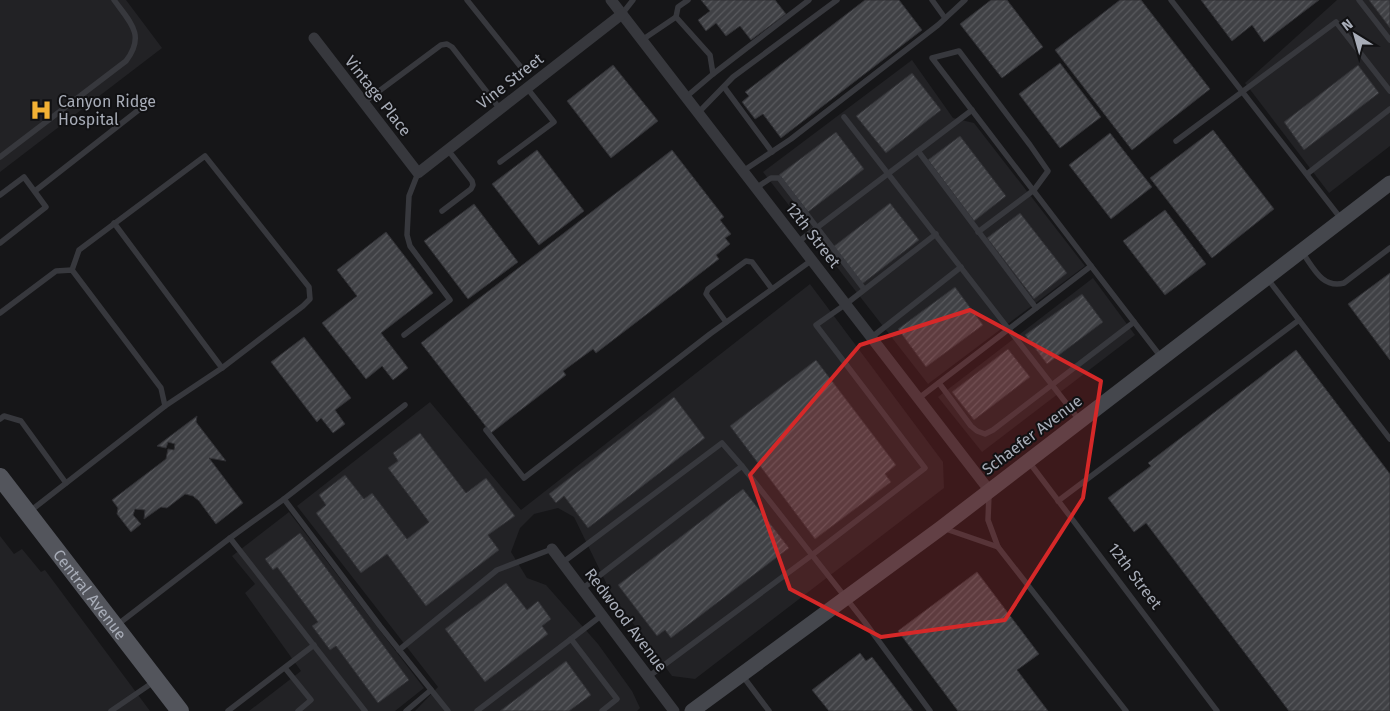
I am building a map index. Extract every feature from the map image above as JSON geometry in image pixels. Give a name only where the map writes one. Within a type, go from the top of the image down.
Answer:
[{"type":"main road","name":"Central Avenue","points":[[5,487],[27,512],[180,711]]},
{"type":"street","name":"12th Street","points":[[611,0],[989,490]]},
{"type":"street","name":"Vine Street","points":[[418,173],[622,14]]},
{"type":"street","name":"Vintage Place","points":[[314,38],[418,173]]},
{"type":"street","name":"Schaefer Avenue","points":[[692,711],[941,528],[1390,183]]},
{"type":"street","name":"Redwood Avenue","points":[[552,549],[674,711]]},
{"type":"lane","points":[[0,157],[126,61],[134,50],[135,36],[133,25],[114,0]]},
{"type":"lane","points":[[467,0],[520,66]]},
{"type":"lane","points":[[622,14],[633,0]]},
{"type":"lane","points":[[642,40],[676,16],[678,7],[688,0]]},
{"type":"lane","points":[[686,97],[809,0]]},
{"type":"lane","points":[[698,113],[733,77],[836,0]]},
{"type":"lane","points":[[932,0],[945,18]]},
{"type":"lane","points":[[743,171],[772,152],[945,18],[965,0]]},
{"type":"lane","points":[[1171,0],[1342,220]]},
{"type":"lane","points":[[1359,0],[1390,40]]},
{"type":"lane","points":[[676,16],[710,55],[713,74]]},
{"type":"lane","points":[[1176,141],[1336,22],[1390,90]]},
{"type":"lane","points":[[363,103],[441,45],[447,44],[452,47],[500,109]]},
{"type":"lane","points":[[978,232],[1034,190],[1048,171],[959,51],[932,58],[1034,190],[1162,358]]},
{"type":"lane","points":[[724,87],[772,152]]},
{"type":"lane","points":[[500,162],[554,122],[527,88]]},
{"type":"lane","points":[[35,191],[150,101]]},
{"type":"lane","points":[[1307,174],[1390,109]]},
{"type":"lane","points":[[798,242],[972,110]]},
{"type":"lane","points":[[844,116],[1080,421]]},
{"type":"lane","points":[[442,211],[471,189],[473,185],[472,181],[448,150]]},
{"type":"lane","points":[[918,151],[1036,308]]},
{"type":"lane","points":[[27,512],[165,406],[222,368],[310,299],[309,288],[205,156],[79,250],[72,270]]},
{"type":"lane","points":[[404,335],[450,300],[410,246],[406,235],[409,196],[418,173]]},
{"type":"lane","points":[[0,196],[24,177],[46,207],[0,243]]},
{"type":"lane","points":[[756,188],[770,178],[779,178],[864,289]]},
{"type":"lane","points":[[114,223],[222,368]]},
{"type":"lane","points":[[648,677],[925,468],[816,324],[846,304],[936,234]]},
{"type":"lane","points":[[1301,251],[1320,277],[1327,283],[1335,286],[1344,283],[1390,248]]},
{"type":"lane","points":[[486,430],[524,478],[726,322],[812,260]]},
{"type":"lane","points":[[726,322],[706,294],[708,289],[746,261],[752,262],[772,288]]},
{"type":"lane","points":[[919,398],[1092,266]]},
{"type":"lane","points":[[872,337],[961,267]]},
{"type":"lane","points":[[0,312],[56,271],[72,270]]},
{"type":"lane","points":[[72,270],[161,388],[165,406]]},
{"type":"lane","points":[[1266,278],[1390,439]]},
{"type":"lane","points":[[1058,501],[1299,320]]},
{"type":"lane","points":[[939,383],[971,426],[985,434],[993,430],[1134,322]]},
{"type":"lane","points":[[115,627],[405,405]]},
{"type":"lane","points":[[0,419],[4,416],[21,421],[66,483]]},
{"type":"lane","points":[[562,563],[722,443],[812,555],[930,711]]},
{"type":"lane","name":"12th Street","points":[[1028,461],[1217,711]]},
{"type":"lane","points":[[582,589],[742,466]]},
{"type":"lane","points":[[989,490],[988,520],[998,547],[1126,711]]},
{"type":"lane","points":[[284,498],[399,650],[448,711]]},
{"type":"lane","points":[[941,528],[998,547]]},
{"type":"lane","points":[[230,538],[365,711]]},
{"type":"lane","points":[[399,650],[497,570],[552,549]]},
{"type":"lane","points":[[477,711],[602,615]]},
{"type":"lane","points":[[571,639],[617,699],[602,711]]},
{"type":"lane","points":[[228,711],[314,645]]},
{"type":"lane","points":[[284,668],[311,700],[298,711]]},
{"type":"lane","points":[[742,674],[769,711]]},
{"type":"lane","points":[[111,711],[156,680]]},
{"type":"lane","points":[[406,711],[431,690]]},
{"type":"highlighted area","points":[[970,310],[1101,381],[1083,498],[1005,620],[881,637],[790,589],[750,475],[860,345]]},
{"type":"shaded area","name":"Canyon Ridge Hospital","points":[[0,0],[126,0],[162,48],[0,172]]},
{"type":"shaded area","points":[[1337,0],[1390,0],[1390,146],[1329,193],[1245,83]]},
{"type":"shaded area","points":[[912,60],[953,118],[974,123],[1085,266],[928,384],[763,172]]},
{"type":"shaded area","points":[[1093,278],[1135,335],[982,452],[938,397]]},
{"type":"shaded area","points":[[810,284],[943,462],[944,488],[695,679],[672,676],[612,595],[574,517],[558,508],[534,514],[520,528],[511,552],[527,578],[546,585],[598,644],[632,691],[640,708],[637,711],[415,711],[438,687],[297,506],[430,402],[521,510]]},
{"type":"shaded area","points":[[289,512],[424,688],[395,711],[249,711],[301,671],[245,593],[255,584],[232,556]]},
{"type":"shaded area","points":[[0,536],[14,554],[22,549],[41,572],[45,570],[150,711],[0,711]]},
{"type":"building","points":[[701,0],[775,0],[786,14],[751,40],[740,26],[726,36],[716,23],[706,31],[698,20],[710,11]]},
{"type":"building","points":[[865,0],[899,0],[922,30],[781,138],[763,114],[755,119],[742,102],[749,96],[745,92]]},
{"type":"building","points":[[991,0],[1007,0],[1043,47],[1002,78],[960,24]]},
{"type":"building","points":[[1120,0],[1141,0],[1210,89],[1132,150],[1055,50]]},
{"type":"building","points":[[1201,0],[1319,0],[1264,42],[1252,25],[1232,41]]},
{"type":"building","points":[[1369,0],[1390,0],[1390,28]]},
{"type":"building","points":[[1060,63],[1101,117],[1060,148],[1019,94]]},
{"type":"building","points":[[613,65],[658,121],[611,158],[567,101]]},
{"type":"building","points":[[1358,65],[1379,93],[1304,150],[1284,122]]},
{"type":"building","points":[[912,73],[941,110],[886,153],[856,116]]},
{"type":"building","points":[[1213,130],[1274,209],[1212,258],[1150,178]]},
{"type":"building","points":[[836,132],[864,169],[808,212],[779,175]]},
{"type":"building","points":[[1110,133],[1152,187],[1111,219],[1069,165]]},
{"type":"building","points":[[960,136],[1006,196],[974,221],[928,160]]},
{"type":"building","points":[[537,150],[584,211],[539,245],[492,184]]},
{"type":"building","points":[[672,150],[724,217],[720,220],[731,234],[725,238],[730,244],[716,255],[719,259],[596,353],[593,349],[563,371],[566,375],[491,433],[421,343]]},
{"type":"building","points":[[890,203],[919,240],[862,284],[833,247]]},
{"type":"building","points":[[474,204],[518,262],[468,299],[424,241]]},
{"type":"building","points":[[1165,210],[1206,264],[1165,295],[1123,241]]},
{"type":"building","points":[[1020,213],[1067,273],[1034,299],[987,238]]},
{"type":"building","points":[[386,232],[433,293],[381,333],[408,368],[393,380],[382,366],[366,379],[322,323],[357,296],[337,270]]},
{"type":"building","points":[[1390,273],[1390,360],[1348,304]]},
{"type":"building","points":[[955,287],[983,325],[926,367],[898,329]]},
{"type":"building","points":[[1082,294],[1103,322],[1047,364],[1025,335]]},
{"type":"building","points":[[304,337],[351,398],[335,410],[345,424],[333,433],[321,418],[317,422],[271,362]]},
{"type":"building","points":[[1008,349],[1030,377],[974,420],[952,392]]},
{"type":"building","points":[[1296,350],[1390,474],[1390,711],[1289,711],[1146,523],[1134,532],[1108,498],[1151,466],[1148,463]]},
{"type":"building","points":[[816,360],[896,465],[885,474],[891,482],[815,539],[730,426]]},
{"type":"building","points":[[674,397],[705,438],[588,528],[564,496],[556,503],[549,494]]},
{"type":"building","points":[[197,416],[196,422],[226,461],[209,458],[243,503],[216,524],[199,501],[193,496],[185,494],[167,508],[161,507],[144,519],[145,510],[135,509],[133,515],[141,524],[131,532],[117,514],[118,508],[112,500],[166,459],[168,449],[174,450],[175,444],[168,442],[166,448],[157,446]]},
{"type":"building","points":[[420,433],[466,493],[486,478],[515,516],[488,535],[499,550],[426,606],[387,554],[361,573],[316,513],[326,505],[319,495],[345,475],[364,499],[372,493],[407,539],[429,522],[388,468],[398,461],[393,453]]},
{"type":"building","points":[[743,489],[789,548],[671,638],[665,630],[657,636],[618,585]]},
{"type":"building","points":[[300,533],[409,680],[378,703],[336,646],[330,650],[312,626],[318,622],[277,567],[273,570],[265,559]]},
{"type":"building","points":[[977,572],[1039,654],[1017,670],[1048,711],[958,711],[898,631]]},
{"type":"building","points":[[506,583],[527,610],[538,601],[551,619],[542,626],[548,634],[485,682],[445,629]]},
{"type":"building","points":[[860,653],[866,661],[872,657],[913,711],[829,711],[812,690]]},
{"type":"building","points":[[566,661],[591,695],[569,711],[500,711]]},
{"type":"place","name":"Canyon Ridge Hospital","points":[[41,110]]}]
